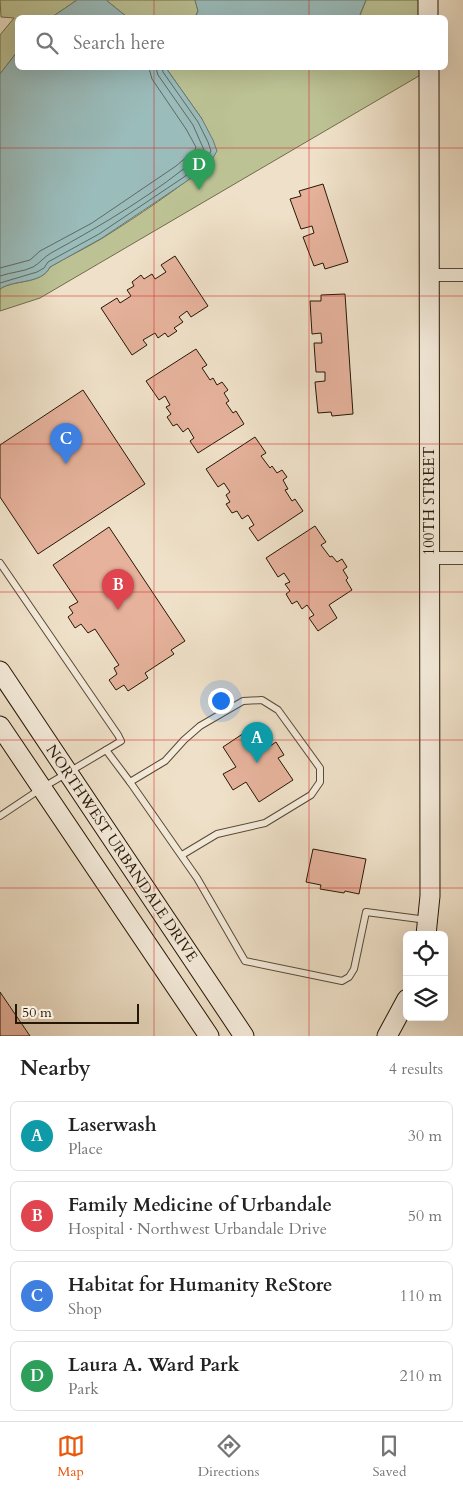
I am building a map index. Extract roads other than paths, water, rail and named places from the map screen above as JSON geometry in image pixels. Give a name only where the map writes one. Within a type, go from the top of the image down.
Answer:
[{"type":"street","points":[[428,0],[428,15]]},
{"type":"street","name":"100TH STREET","points":[[427,927],[430,896],[428,70]]},
{"type":"street","points":[[428,275],[463,275]]},
{"type":"street","points":[[428,558],[463,558]]},
{"type":"street","name":"NORTHWEST URBANDALE DRIVE","points":[[0,671],[244,1036]]},
{"type":"street","name":"NORTHWEST URBANDALE DRIVE","points":[[0,726],[209,1036]]},
{"type":"street","points":[[387,1036],[403,1006]]},
{"type":"lane","points":[[0,563],[121,741],[42,788],[0,816]]},
{"type":"lane","points":[[130,782],[165,761],[200,726],[243,700],[262,700],[278,710],[320,768],[320,782],[311,796],[265,823],[217,834],[182,855]]},
{"type":"lane","points":[[106,750],[182,855],[245,961],[342,981],[349,977],[354,969],[366,912],[427,927]]},
{"type":"water","points":[[77,0],[106,0],[125,15],[55,15]]},
{"type":"water","points":[[195,0],[366,0],[360,15],[196,15],[198,11]]},
{"type":"water","points":[[15,55],[15,70],[167,70],[202,119],[217,151],[211,161],[187,181],[102,238],[50,267],[40,277],[0,289],[0,74]]},
{"type":"place","name":"Laura A. Ward Park","points":[[199,190]]},
{"type":"place","name":"Habitat for Humanity ReStore","points":[[66,464]]},
{"type":"place","name":"Family Medicine of Urbandale","points":[[118,610]]},
{"type":"place","name":"Laserwash","points":[[257,763]]}]
